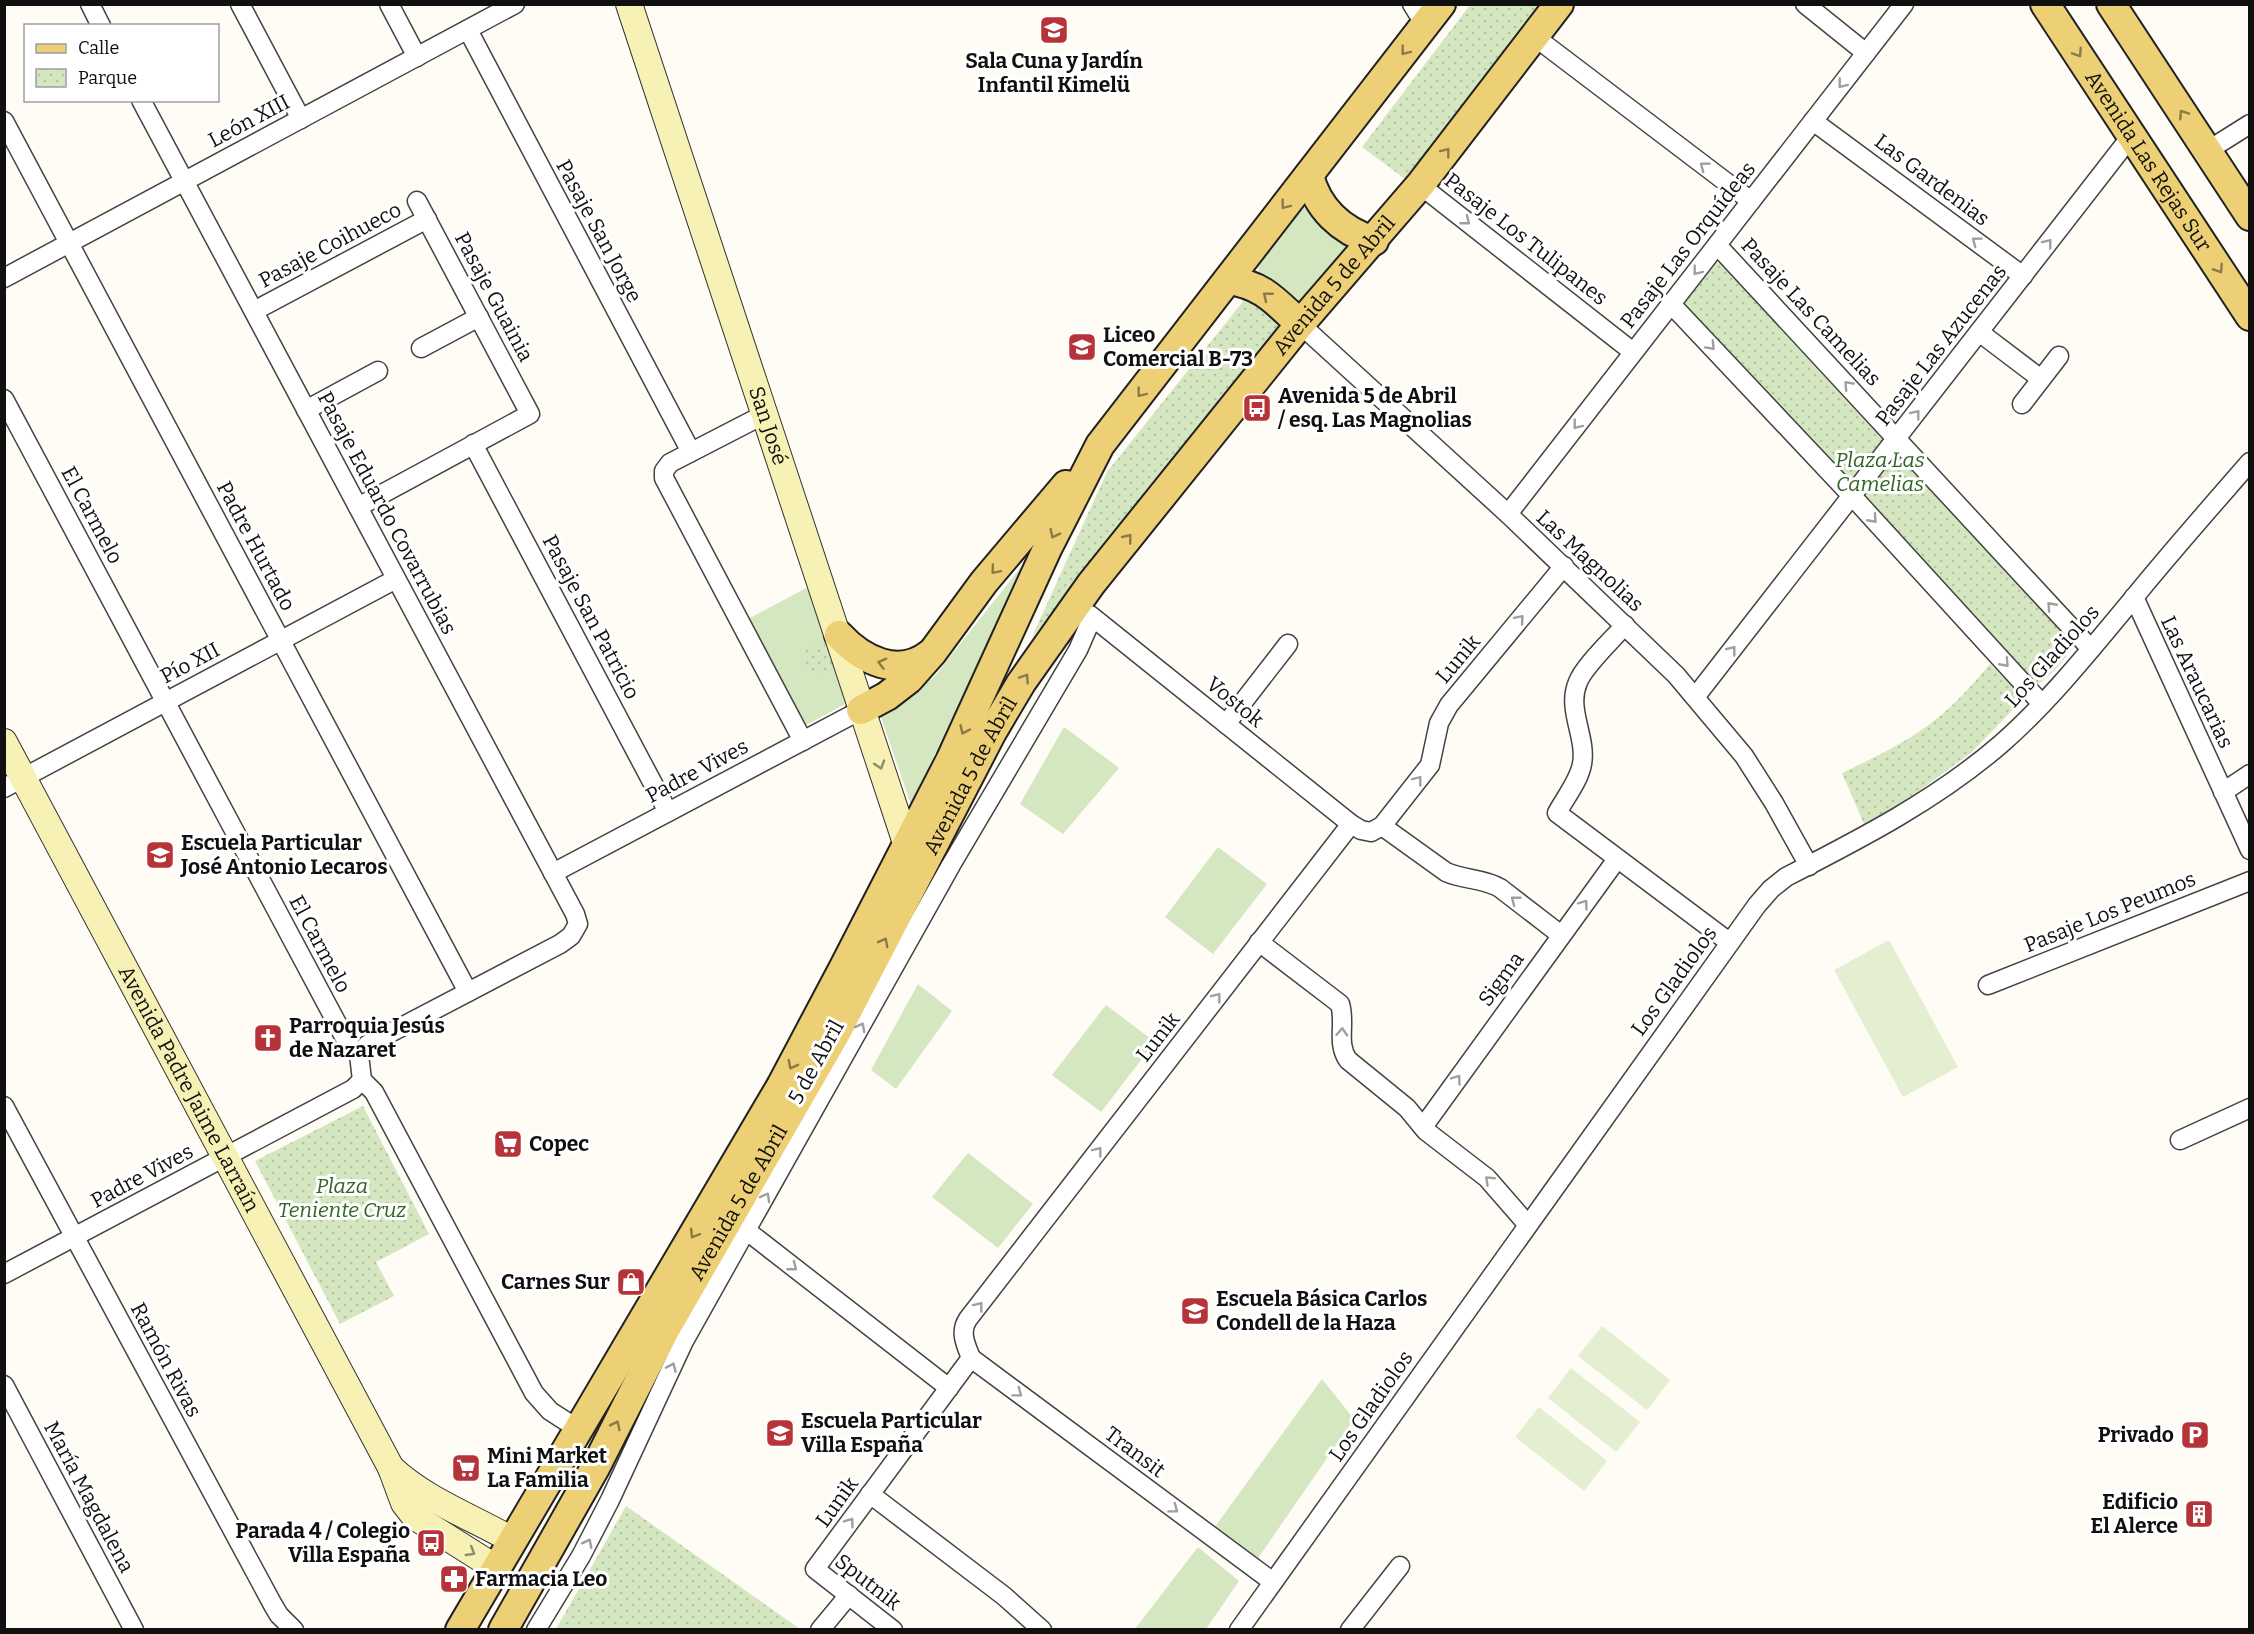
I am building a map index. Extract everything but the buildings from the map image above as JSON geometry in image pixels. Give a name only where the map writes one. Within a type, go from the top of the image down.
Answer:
[{"type":"main road","name":"Avenida 5 de Abril","points":[[503,1629],[596,1466],[665,1330],[836,1033],[992,732],[1046,646],[1091,584],[1300,324],[1420,185],[1559,4]]},
{"type":"main road","name":"Avenida Las Rejas Sur","points":[[2045,4],[2250,316]]},
{"type":"main road","points":[[2111,4],[2250,216]]},
{"type":"main road","name":"Avenida 5 de Abril","points":[[460,1629],[781,1086],[907,846],[975,707],[1060,523],[1100,445],[1309,175],[1426,11]]},
{"type":"main road","points":[[1309,175],[1317,197],[1333,218],[1355,234],[1374,241]]},
{"type":"main road","points":[[1228,280],[1245,282],[1264,292],[1300,324]]},
{"type":"main road","points":[[861,710],[898,688],[932,653],[984,582],[1100,445]]},
{"type":"main road","points":[[1090,615],[1091,584]]},
{"type":"main road","points":[[839,635],[862,655],[886,665],[906,666],[932,653]]},
{"type":"main road","points":[[512,1540],[522,1558],[526,1586]]},
{"type":"street","points":[[90,4],[100,24]]},
{"type":"street","points":[[240,4],[301,119]]},
{"type":"street","points":[[389,4],[417,57]]},
{"type":"street","name":"León XIII","points":[[4,278],[516,4]]},
{"type":"street","name":"San José","points":[[629,4],[907,846]]},
{"type":"street","points":[[1806,4],[1866,53]]},
{"type":"street","name":"Pasaje Las Orquídeas","points":[[1508,514],[1904,4]]},
{"type":"street","name":"Pasaje San Jorge","points":[[468,30],[691,452]]},
{"type":"street","points":[[1535,37],[1750,201]]},
{"type":"street","name":"Pasaje Eduardo Covarrubias","points":[[142,102],[575,914],[578,924],[570,936],[560,944],[468,992]]},
{"type":"street","name":"Padre Hurtado","points":[[4,121],[468,992]]},
{"type":"street","name":"Las Gardenias","points":[[1813,121],[2023,276]]},
{"type":"street","points":[[2207,151],[2250,124]]},
{"type":"street","name":"Pasaje Las Azucenas","points":[[1696,696],[2132,135]]},
{"type":"street","name":"Pasaje Los Tulipanes","points":[[1420,185],[1633,352]]},
{"type":"street","name":"Pasaje Guainia","points":[[417,201],[530,414],[473,444]]},
{"type":"street","name":"Pasaje Coihueco","points":[[254,311],[427,219]]},
{"type":"street","name":"Pasaje Las Camelias","points":[[1717,245],[2091,649]]},
{"type":"street","points":[[1671,304],[1852,496],[2042,704]]},
{"type":"street","points":[[421,348],[478,317]]},
{"type":"street","name":"Las Magnolias","points":[[1300,324],[1564,566],[1696,696],[1744,756],[1809,866]]},
{"type":"street","points":[[1979,332],[2041,380]]},
{"type":"street","points":[[2022,404],[2059,356]]},
{"type":"street","points":[[306,410],[378,371]]},
{"type":"street","name":"El Carmelo","points":[[4,399],[348,1044],[359,1056],[362,1080]]},
{"type":"street","points":[[765,414],[666,467],[664,478],[803,741]]},
{"type":"street","points":[[358,507],[473,444]]},
{"type":"street","name":"Pasaje San Patricio","points":[[473,444],[668,812]]},
{"type":"street","name":"Los Gladiolos","points":[[1239,1629],[1729,942],[1771,889],[1786,878],[1861,839],[1937,793],[2001,744],[2042,704],[2091,649],[2250,462]]},
{"type":"street","name":"Lunik","points":[[1382,826],[1430,765],[1439,723],[1449,705],[1564,566]]},
{"type":"street","name":"Pío XII","points":[[14,782],[396,579]]},
{"type":"street","name":"Las Araucarias","points":[[2134,597],[2250,850]]},
{"type":"street","name":"Vostok","points":[[1090,615],[1351,824]]},
{"type":"street","name":"5 de Abril","points":[[536,1629],[581,1556],[634,1451],[684,1341],[951,865],[1078,650],[1088,627],[1090,615]]},
{"type":"street","points":[[1625,625],[1578,681],[1574,694],[1575,717],[1583,762],[1580,774],[1557,813],[1729,942]]},
{"type":"street","points":[[1226,724],[1288,644]]},
{"type":"street","name":"Padre Vives","points":[[553,873],[861,710]]},
{"type":"street","name":"Avenida Padre Jaime Larraín","points":[[4,742],[14,782],[225,1157],[391,1468],[404,1503],[415,1517],[496,1568]]},
{"type":"street","points":[[2223,792],[2250,774]]},
{"type":"street","points":[[1351,824],[1366,832],[1377,830],[1382,826],[1446,872],[1489,882],[1561,935]]},
{"type":"street","name":"Lunik","points":[[815,1569],[971,1358],[963,1330],[968,1319],[1351,824]]},
{"type":"street","name":"Sigma","points":[[1423,1127],[1617,859]]},
{"type":"street","name":"Pasaje Los Peumos","points":[[1988,985],[2250,881]]},
{"type":"street","points":[[1260,942],[1340,1004],[1343,1013],[1342,1052],[1348,1060],[1407,1108],[1423,1127],[1487,1178],[1528,1225]]},
{"type":"street","points":[[359,1056],[367,1045],[468,992]]},
{"type":"street","points":[[362,1080],[374,1092],[534,1393],[550,1411],[578,1428]]},
{"type":"street","name":"Padre Vives","points":[[4,1274],[353,1089],[362,1080]]},
{"type":"street","name":"Ramón Rivas","points":[[4,1106],[273,1605],[279,1615],[294,1629]]},
{"type":"street","points":[[2180,1140],[2250,1108]]},
{"type":"street","points":[[747,1231],[949,1388]]},
{"type":"street","name":"Transit","points":[[971,1358],[1273,1582]]},
{"type":"street","name":"María Magdalena","points":[[4,1385],[134,1629]]},
{"type":"street","name":"Avenida Padre Jaime Larraín","points":[[391,1468],[403,1480],[512,1540]]},
{"type":"street","points":[[870,1494],[1004,1596],[1042,1629]]},
{"type":"street","points":[[1350,1629],[1400,1566]]},
{"type":"street","name":"Sputnik","points":[[815,1569],[893,1629]]},
{"type":"street","points":[[820,1629],[849,1595]]},
{"type":"green space","points":[[1470,5],[1542,5],[1409,182],[1362,147]]},
{"type":"green space","points":[[1303,206],[1328,234],[1354,249],[1299,305],[1294,305],[1259,273],[1258,266]]},
{"type":"green space","name":"Plaza Las Camelias","points":[[1724,262],[2074,641],[2064,659],[2046,678],[2036,684],[2033,682],[1684,308],[1685,300],[1713,266]]},
{"type":"green space","points":[[1248,295],[1283,323],[1031,639],[1107,472]]},
{"type":"green space","points":[[1025,562],[911,805],[881,717],[934,677]]},
{"type":"green space","points":[[812,585],[853,700],[804,726],[748,619]]},
{"type":"green space","points":[[823,641],[835,666],[813,677],[800,652]]},
{"type":"green space","points":[[1990,664],[2024,698],[1972,752],[1904,802],[1864,824],[1842,773],[1890,749],[1924,728],[1957,701]]},
{"type":"green space","points":[[1064,727],[1119,768],[1063,834],[1020,804]]},
{"type":"green space","points":[[1218,847],[1267,884],[1213,954],[1165,917]]},
{"type":"green space","points":[[1889,940],[1958,1067],[1903,1097],[1834,970]]},
{"type":"green space","points":[[918,984],[952,1011],[896,1089],[871,1070]]},
{"type":"green space","points":[[1106,1005],[1155,1042],[1101,1112],[1052,1075]]},
{"type":"green space","name":"Plaza Teniente Cruz","points":[[363,1106],[429,1234],[376,1262],[394,1296],[340,1324],[255,1161]]},
{"type":"green space","points":[[968,1153],[1033,1204],[998,1248],[932,1197]]},
{"type":"green space","points":[[1602,1326],[1670,1380],[1647,1410],[1578,1356]]},
{"type":"green space","points":[[1571,1368],[1640,1422],[1616,1452],[1548,1398]]},
{"type":"green space","points":[[1322,1379],[1354,1419],[1254,1564],[1212,1531]]},
{"type":"green space","points":[[1539,1407],[1607,1461],[1584,1491],[1515,1437]]},
{"type":"green space","points":[[626,1506],[800,1629],[556,1629]]},
{"type":"green space","points":[[1198,1547],[1239,1581],[1206,1629],[1135,1629]]},
{"type":"place","name":"Sala Cuna y Jardín Infantil Kimelü","points":[[1054,30]]},
{"type":"place","name":"Liceo Comercial B-73","points":[[1082,347]]},
{"type":"place","name":"Avenida 5 de Abril / esq. Las Magnolias","points":[[1257,408]]},
{"type":"place","name":"Escuela Particular José Antonio Lecaros","points":[[160,855]]},
{"type":"place","name":"Parroquia Jesús de Nazaret","points":[[268,1038]]},
{"type":"place","name":"Copec","points":[[508,1144]]},
{"type":"place","name":"Carnes Sur","points":[[631,1282]]},
{"type":"place","name":"Escuela Básica Carlos Condell de la Haza","points":[[1195,1311]]},
{"type":"place","name":"Escuela Particular Villa España","points":[[780,1433]]},
{"type":"place","name":"Privado","points":[[2195,1435]]},
{"type":"place","name":"Mini Market La Familia","points":[[466,1468]]},
{"type":"place","name":"Edificio El Alerce","points":[[2199,1514]]},
{"type":"place","name":"Parada 4 / Colegio Villa España","points":[[431,1543]]},
{"type":"place","name":"Farmacia Leo","points":[[454,1579]]}]
